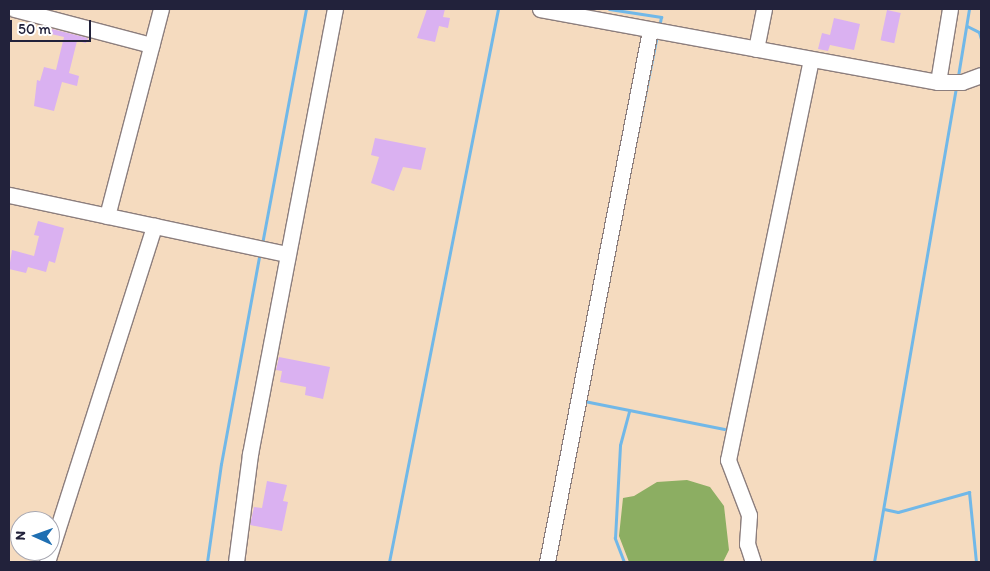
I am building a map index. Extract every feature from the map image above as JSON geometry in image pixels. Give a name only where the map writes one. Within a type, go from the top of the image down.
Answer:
[{"type":"street","points":[[14,9],[151,45]]},
{"type":"street","points":[[106,216],[161,9]]},
{"type":"street","points":[[236,562],[250,454],[335,9]]},
{"type":"street","points":[[540,9],[597,14],[656,31],[811,60],[949,82],[981,75]]},
{"type":"street","points":[[756,49],[764,9]]},
{"type":"street","points":[[949,82],[950,9]]},
{"type":"street","points":[[547,562],[656,31]]},
{"type":"street","points":[[753,562],[747,544],[749,515],[728,460],[811,60]]},
{"type":"street","points":[[9,195],[287,254]]},
{"type":"street","points":[[47,562],[154,226]]},
{"type":"green space","points":[[687,480],[710,487],[724,506],[729,550],[723,562],[629,562],[619,536],[623,498],[634,496],[657,482]]},
{"type":"building","points":[[427,9],[445,9],[443,17],[450,18],[448,28],[439,26],[435,42],[417,38]]},
{"type":"building","points":[[887,10],[901,13],[894,43],[881,40]]},
{"type":"building","points":[[834,18],[860,24],[854,50],[830,45],[828,51],[818,49],[822,33],[830,35]]},
{"type":"building","points":[[52,29],[88,38],[86,43],[77,41],[69,73],[79,76],[77,86],[62,82],[54,111],[34,106],[37,80],[40,81],[44,67],[56,70],[64,37],[51,34]]},
{"type":"building","points":[[375,138],[426,148],[421,170],[403,167],[394,191],[371,183],[379,157],[371,155]]},
{"type":"building","points":[[38,221],[64,228],[55,263],[49,261],[46,272],[28,267],[26,273],[9,269],[12,250],[34,256],[39,236],[34,235]]},
{"type":"building","points":[[279,357],[330,367],[323,399],[305,395],[306,387],[280,382],[282,371],[276,370]]},
{"type":"building","points":[[267,481],[287,485],[283,501],[288,502],[282,531],[250,525],[254,507],[262,508]]},
{"type":"waterway","points":[[262,244],[306,9]]},
{"type":"waterway","points":[[389,562],[498,9]]},
{"type":"waterway","points":[[609,9],[661,17],[659,27]]},
{"type":"waterway","points":[[958,76],[969,9]]},
{"type":"waterway","points":[[967,26],[979,32],[981,39]]},
{"type":"waterway","points":[[636,139],[657,35]]},
{"type":"waterway","points":[[874,562],[956,87]]},
{"type":"waterway","points":[[207,562],[221,464],[260,252]]},
{"type":"waterway","points":[[584,401],[724,429]]},
{"type":"waterway","points":[[624,562],[615,538],[620,445],[629,411]]},
{"type":"waterway","points":[[884,509],[898,512],[969,492],[976,562]]}]
